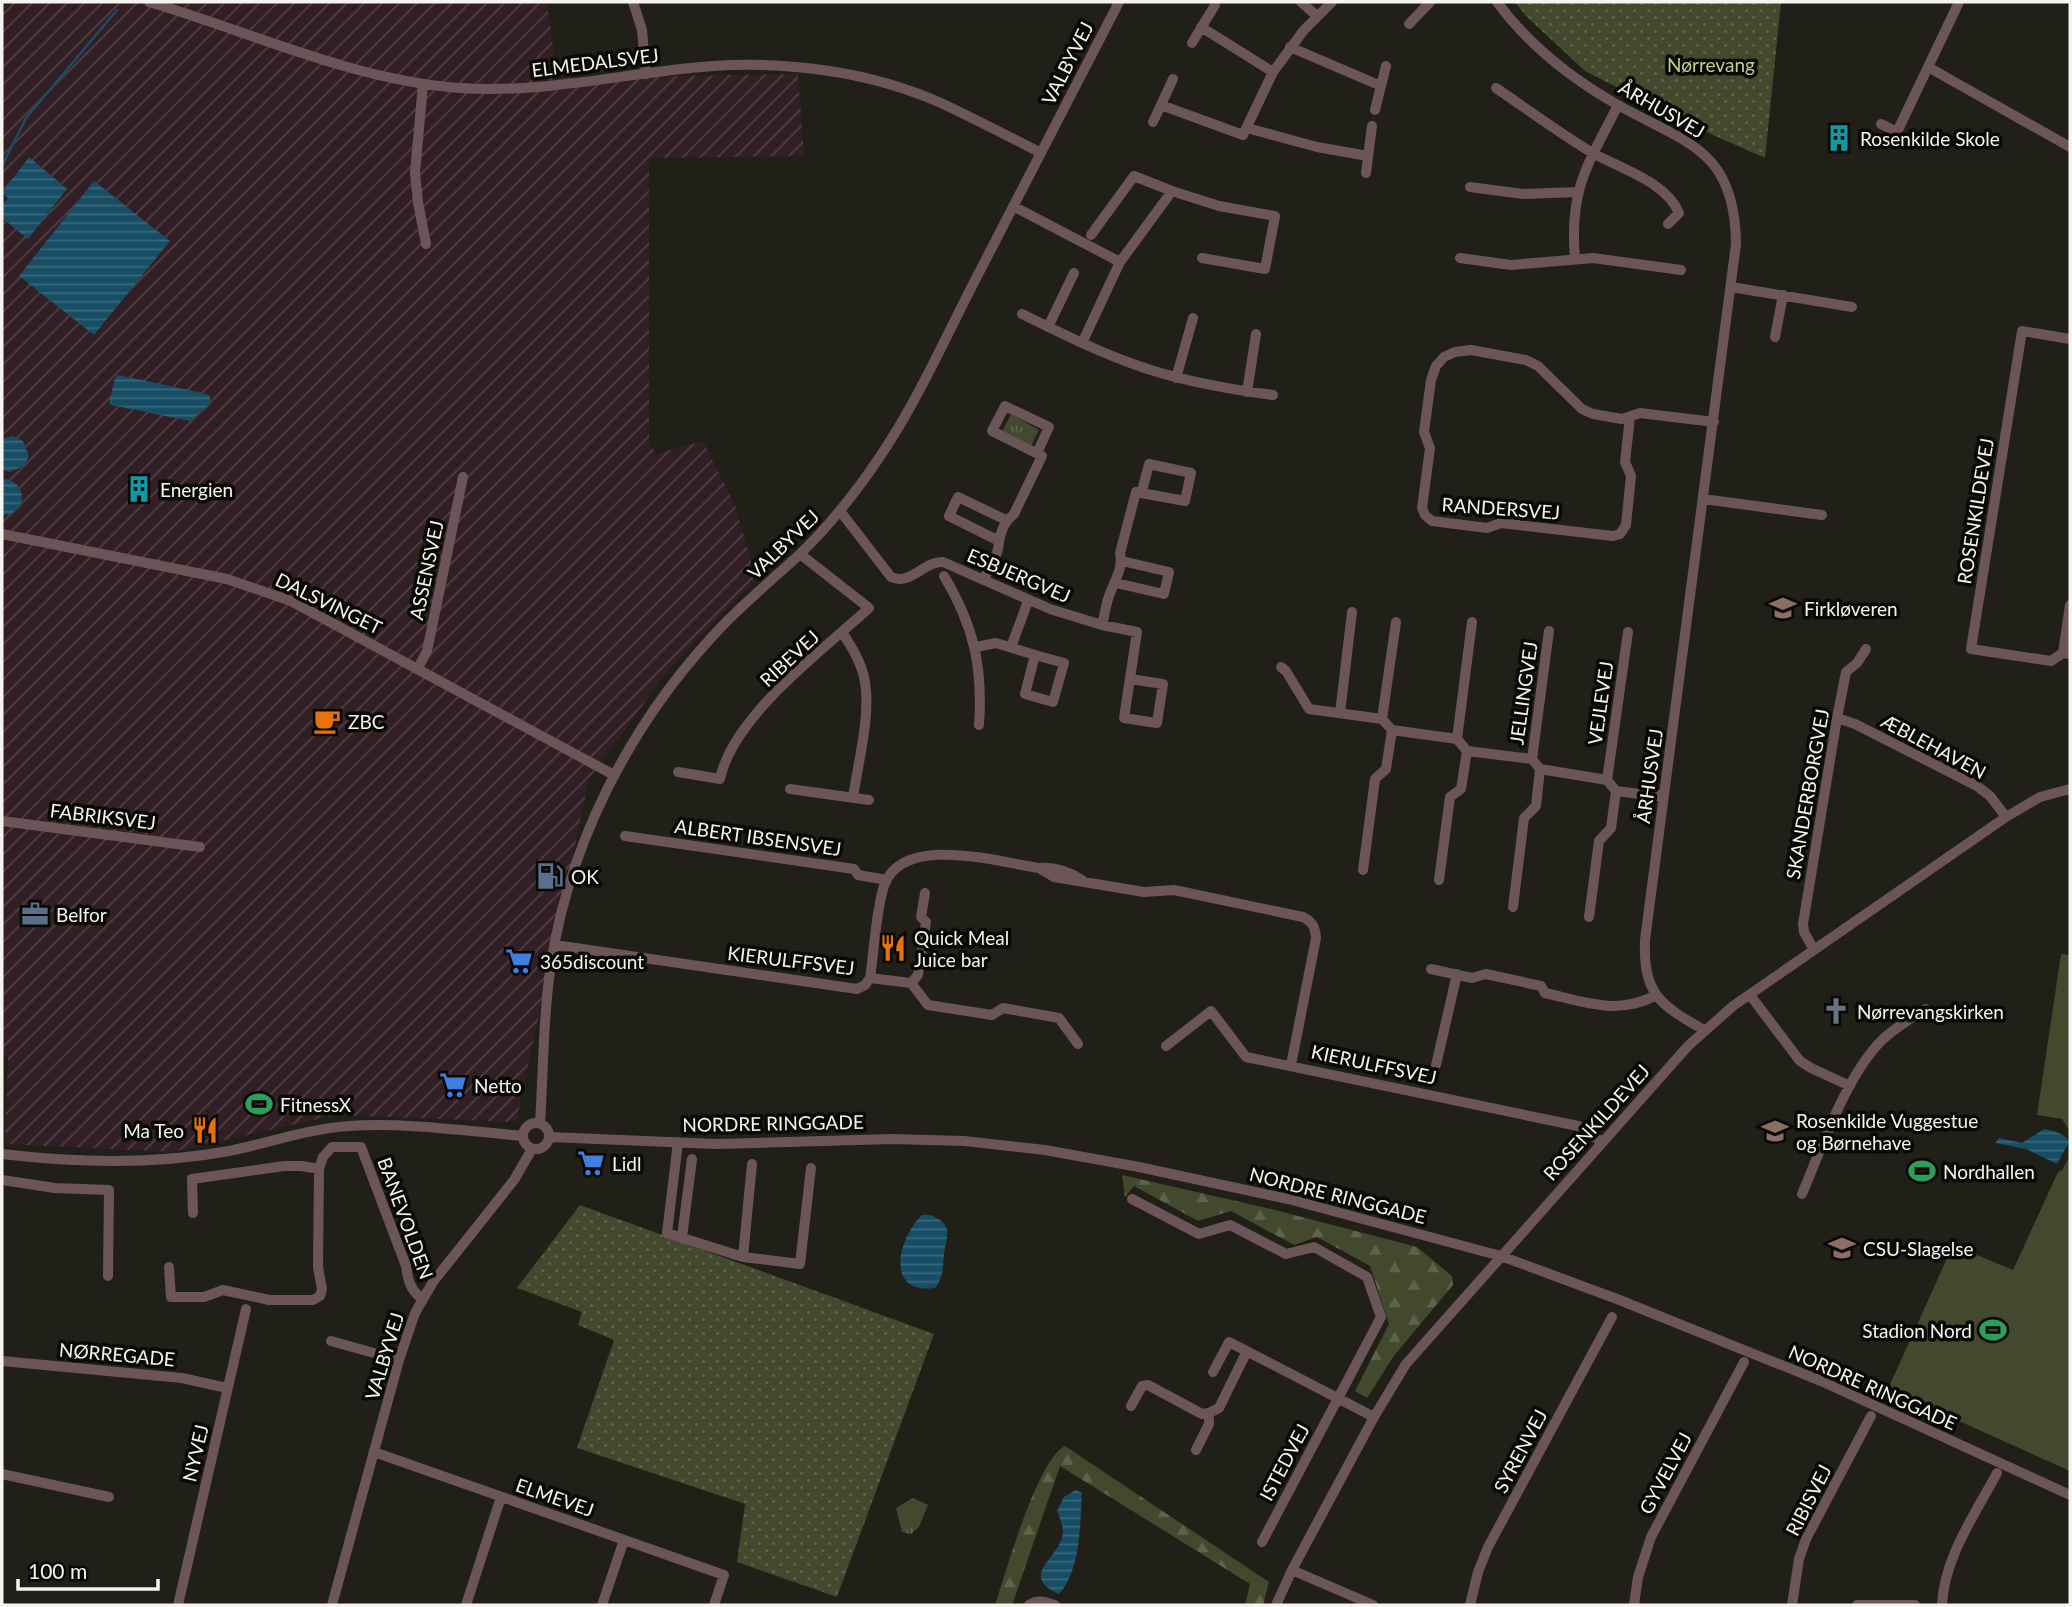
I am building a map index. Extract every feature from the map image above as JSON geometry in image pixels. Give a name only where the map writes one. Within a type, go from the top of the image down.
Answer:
[{"type":"street","name":"ELMEDALSVEJ","points":[[149,2],[354,69],[423,84],[463,88],[509,89],[712,66],[799,66],[895,87],[940,103],[1041,153]]},
{"type":"street","points":[[633,2],[642,30],[646,74]]},
{"type":"street","name":"VALBYVEJ","points":[[540,1123],[548,985],[560,918],[583,844],[614,775],[647,719],[678,677],[727,621],[800,554],[840,511],[871,471],[904,416],[1119,2]]},
{"type":"street","points":[[1301,2],[1317,16]]},
{"type":"street","points":[[1161,105],[1244,135],[1273,72],[1290,47],[1332,2]]},
{"type":"street","points":[[1409,24],[1430,2]]},
{"type":"street","name":"ÅRHUSVEJ","points":[[1497,2],[1538,48],[1573,76],[1618,105],[1679,135],[1696,147],[1712,162],[1724,181],[1732,203],[1736,244],[1644,962],[1647,979],[1656,995],[1677,1015],[1704,1030]]},
{"type":"street","points":[[1881,124],[1897,132],[1959,2]]},
{"type":"street","points":[[1192,43],[1214,5]]},
{"type":"street","points":[[1201,27],[1273,72]]},
{"type":"street","points":[[1290,47],[1381,86]]},
{"type":"street","points":[[1375,110],[1386,66]]},
{"type":"street","points":[[1928,67],[2070,147]]},
{"type":"street","points":[[1153,122],[1173,79]]},
{"type":"street","points":[[423,84],[415,173],[426,244]]},
{"type":"street","points":[[1496,88],[1593,153],[1634,172],[1675,203],[1679,213],[1668,225]]},
{"type":"street","points":[[1576,258],[1573,229],[1577,192],[1593,153],[1618,105]]},
{"type":"street","points":[[1366,173],[1372,126]]},
{"type":"street","points":[[1247,128],[1317,147],[1368,156]]},
{"type":"street","points":[[1091,235],[1133,176],[1219,206],[1275,216],[1265,269],[1202,258]]},
{"type":"street","points":[[1470,187],[1523,194],[1577,192]]},
{"type":"street","points":[[1082,343],[1120,262],[1172,191]]},
{"type":"street","points":[[1013,206],[1120,262]]},
{"type":"street","points":[[1460,258],[1511,265],[1593,258],[1681,270]]},
{"type":"street","points":[[1048,327],[1074,273]]},
{"type":"street","points":[[1731,287],[1852,307]]},
{"type":"street","points":[[1775,337],[1783,295]]},
{"type":"street","points":[[1022,314],[1082,343],[1176,378],[1273,395]]},
{"type":"street","points":[[1176,378],[1193,318]]},
{"type":"street","name":"ROSENKILDEVEJ","points":[[2070,339],[2022,331],[1971,649],[2051,661],[2067,654],[2070,605]]},
{"type":"street","points":[[1247,392],[1256,334]]},
{"type":"street","name":"RANDERSVEJ","points":[[1630,417],[1625,462],[1631,476],[1626,525],[1619,534],[1613,536],[1501,523],[1487,528],[1432,521],[1425,515],[1422,508],[1430,448],[1424,432],[1431,380],[1436,366],[1444,357],[1455,352],[1471,350],[1526,360],[1538,366],[1582,410],[1593,414],[1622,419],[1640,413],[1714,422]]},
{"type":"street","points":[[983,580],[998,550],[997,540],[1006,520],[1014,514],[1042,456],[992,431],[1005,405],[1049,427],[1037,453]]},
{"type":"street","points":[[1102,625],[1111,589],[1116,583],[1122,561],[1120,553],[1136,492],[1185,501],[1191,473],[1149,464],[1142,491]]},
{"type":"street","name":"ASSENSVEJ","points":[[418,668],[427,651],[463,477]]},
{"type":"street","points":[[997,540],[948,516],[958,497],[1006,520]]},
{"type":"street","points":[[1703,499],[1822,515]]},
{"type":"street","name":"ESBJERGVEJ","points":[[840,511],[895,579],[903,580],[939,561],[1028,601],[1102,625],[1138,632],[1130,680]]},
{"type":"street","name":"DALSVINGET","points":[[2,534],[227,579],[261,589],[321,615],[614,775]]},
{"type":"street","name":"RIBEVEJ","points":[[678,772],[720,779],[728,753],[756,715],[796,673],[869,608],[800,554]]},
{"type":"street","points":[[1116,583],[1164,594],[1169,572],[1122,561]]},
{"type":"street","points":[[944,576],[959,601],[976,648],[981,696],[979,725]]},
{"type":"street","points":[[1011,647],[1028,601]]},
{"type":"street","points":[[1340,713],[1352,612]]},
{"type":"street","points":[[1382,719],[1396,622]]},
{"type":"street","points":[[1472,622],[1457,738],[1467,751],[1532,759],[1540,769],[1607,780],[1616,791],[1655,796],[1664,794]]},
{"type":"street","name":"JELLINGVEJ","points":[[1532,759],[1549,631]]},
{"type":"street","points":[[842,632],[856,655],[864,676],[866,695],[853,798]]},
{"type":"street","name":"VEJLEVEJ","points":[[1607,780],[1628,632]]},
{"type":"street","points":[[976,648],[996,643],[1064,663],[1054,702],[1025,694],[1035,655]]},
{"type":"street","name":"SKANDERBORGVEJ","points":[[1814,950],[1804,932],[1803,923],[1837,719],[1846,672],[1857,663],[1866,649]]},
{"type":"street","points":[[1281,667],[1310,709],[1382,719],[1392,730],[1457,738]]},
{"type":"street","points":[[1130,680],[1163,684],[1157,723],[1124,718],[1130,680]]},
{"type":"street","name":"ÆBLEHAVEN","points":[[1837,719],[1855,724],[1977,786],[1990,796],[2006,817]]},
{"type":"street","points":[[1363,870],[1375,779],[1385,769],[1392,730]]},
{"type":"street","points":[[1439,880],[1450,797],[1461,789],[1467,751]]},
{"type":"street","points":[[1513,907],[1524,818],[1536,806],[1540,769]]},
{"type":"street","points":[[790,789],[869,800]]},
{"type":"street","name":"ROSENKILDEVEJ","points":[[1276,1605],[1374,1417],[1406,1364],[1704,1030],[2006,817],[2040,797],[2070,789]]},
{"type":"street","points":[[1588,917],[1599,841],[1611,828],[1616,791]]},
{"type":"street","name":"FABRIKSVEJ","points":[[2,821],[200,847]]},
{"type":"street","name":"ALBERT IBSENSVEJ","points":[[625,836],[854,869],[858,875],[887,880]]},
{"type":"street","points":[[870,978],[883,888],[903,864],[914,857],[939,853],[1039,868],[1054,877],[1144,892],[1174,890],[1303,917],[1311,921],[1316,938],[1292,1065]]},
{"type":"street","points":[[925,893],[921,917],[926,922],[918,975],[911,983],[928,1005],[992,1015],[1003,1009],[1059,1018],[1078,1044]]},
{"type":"street","name":"KIERULFFSVEJ","points":[[555,945],[857,989],[865,985],[870,978],[911,983]]},
{"type":"street","points":[[1431,969],[1472,978],[1486,974],[1497,976],[1541,986],[1545,993],[1611,1007],[1637,1003],[1656,995]]},
{"type":"street","points":[[1436,1065],[1457,974]]},
{"type":"street","points":[[1750,995],[1800,1061],[1850,1086]]},
{"type":"street","points":[[1802,1194],[1850,1086],[1866,1059],[1881,1041],[1900,1025],[1926,1009]]},
{"type":"street","name":"KIERULFFSVEJ","points":[[1166,1046],[1211,1011],[1246,1057],[1578,1126],[1602,1142]]},
{"type":"street","points":[[540,1123],[548,1129],[550,1137],[544,1147],[532,1149],[525,1144],[523,1136],[528,1125],[540,1123]]},
{"type":"street","points":[[2,1154],[82,1161],[135,1161],[228,1151],[335,1128],[385,1125],[523,1136]]},
{"type":"street","name":"NORDRE RINGGADE","points":[[550,1137],[757,1144],[819,1140],[964,1141],[1045,1150],[1288,1199],[1501,1256],[1749,1351],[2070,1495]]},
{"type":"street","points":[[678,1142],[667,1233],[743,1257],[800,1264],[811,1168]]},
{"type":"street","name":"BANEVOLDEN","points":[[319,1169],[325,1153],[332,1147],[360,1147],[406,1266],[412,1291],[422,1299]]},
{"type":"street","name":"VALBYVEJ","points":[[332,1605],[399,1360],[422,1299],[514,1180],[532,1149]]},
{"type":"street","points":[[682,1237],[692,1159]]},
{"type":"street","points":[[743,1257],[752,1164]]},
{"type":"street","points":[[169,1267],[171,1297],[204,1297],[223,1290],[269,1300],[313,1300],[320,1296],[319,1169],[284,1166],[192,1179],[193,1213]]},
{"type":"street","points":[[2,1180],[55,1188],[109,1190],[108,1276]]},
{"type":"street","name":"ISTEDVEJ","points":[[1132,1199],[1199,1234],[1230,1225],[1286,1254],[1314,1247],[1367,1277],[1381,1317],[1262,1542]]},
{"type":"street","name":"NYVEJ","points":[[178,1605],[246,1309]]},
{"type":"street","name":"SYRENVEJ","points":[[1470,1605],[1488,1546],[1612,1317]]},
{"type":"street","points":[[331,1341],[399,1360]]},
{"type":"street","points":[[1213,1372],[1229,1342],[1374,1417]]},
{"type":"street","points":[[1131,1406],[1142,1386],[1148,1385],[1202,1414],[1209,1413],[1219,1408],[1247,1351]]},
{"type":"street","name":"NØRREGADE","points":[[2,1362],[182,1378],[228,1388]]},
{"type":"street","name":"GYVELVEJ","points":[[1634,1605],[1637,1577],[1651,1537],[1744,1362]]},
{"type":"street","points":[[1196,1450],[1209,1424],[1209,1413]]},
{"type":"street","name":"RIBISVEJ","points":[[1792,1605],[1799,1559],[1806,1539],[1871,1416]]},
{"type":"street","name":"ELMEVEJ","points":[[374,1452],[724,1575],[713,1605]]},
{"type":"street","points":[[1942,1605],[1942,1593],[1955,1551],[1997,1473]]},
{"type":"street","points":[[2,1474],[109,1497]]},
{"type":"street","points":[[466,1605],[500,1497]]},
{"type":"street","points":[[602,1605],[624,1540]]},
{"type":"street","points":[[1292,1570],[1373,1605]]},
{"type":"street","points":[[1029,1605],[1042,1601],[1055,1605]]},
{"type":"street","points":[[1857,1605],[1915,1605]]},
{"type":"shaded area","points":[[2,2],[547,2],[557,78],[798,74],[804,156],[649,158],[649,442],[656,454],[703,441],[735,505],[756,579],[669,669],[589,779],[516,1122],[335,1115],[173,1152],[5,1144],[8,1055],[2,1055]]},
{"type":"green space","name":"Nørrevang","points":[[1515,2],[1781,2],[1765,158],[1695,127],[1585,71],[1526,16]]},
{"type":"green space","points":[[1011,414],[1039,430],[1031,446],[1002,432]]},
{"type":"green space","points":[[2061,954],[2070,955],[2070,1132],[2062,1119],[2037,1115]]},
{"type":"green space","name":"Stadion Nord","points":[[2070,1156],[2070,1471],[1888,1389],[1953,1245],[2013,1270],[2058,1172]]},
{"type":"green space","points":[[1122,1175],[1275,1210],[1417,1247],[1452,1276],[1453,1285],[1393,1357],[1367,1398],[1355,1391],[1389,1324],[1370,1266],[1317,1237],[1294,1245],[1231,1211],[1198,1221],[1134,1186],[1125,1197]]},
{"type":"green space","points":[[580,1205],[934,1334],[837,1597],[737,1562],[745,1504],[577,1448],[614,1340],[578,1325],[582,1312],[517,1288]]},
{"type":"green space","points":[[1065,1446],[1269,1582],[1263,1605],[1245,1605],[1250,1584],[1060,1466],[1012,1605],[995,1605],[1033,1494],[1054,1455]]},
{"type":"green space","points":[[913,1498],[928,1505],[919,1527],[911,1534],[902,1532],[896,1508]]},
{"type":"water","points":[[29,157],[67,189],[28,239],[2,218],[2,206],[8,198],[2,193]]},
{"type":"water","points":[[94,181],[170,241],[94,335],[19,276]]},
{"type":"water","points":[[118,375],[207,394],[210,396],[210,405],[190,421],[111,405],[109,403]]},
{"type":"water","points":[[12,436],[23,441],[29,456],[24,466],[9,472],[2,469],[2,439]]},
{"type":"water","points":[[7,479],[19,487],[22,499],[16,510],[3,515],[2,480]]},
{"type":"water","points":[[2044,1129],[2062,1134],[2069,1142],[2057,1164],[2026,1149],[1995,1143],[1999,1138],[2022,1143]]},
{"type":"water","points":[[922,1215],[936,1218],[947,1230],[942,1273],[935,1288],[919,1288],[908,1283],[902,1274],[900,1263],[907,1237]]},
{"type":"water","points":[[1076,1490],[1082,1493],[1078,1546],[1072,1572],[1059,1594],[1048,1588],[1041,1575],[1063,1535],[1057,1511],[1064,1497]]},
{"type":"waterway","points":[[2,166],[26,118],[117,10]]},
{"type":"place","name":"Rosenkilde Skole","points":[[1839,138]]},
{"type":"place","name":"Energien","points":[[139,489]]},
{"type":"place","name":"Firkløveren","points":[[1783,608]]},
{"type":"place","name":"ZBC","points":[[327,721]]},
{"type":"place","name":"OK","points":[[550,876]]},
{"type":"place","name":"Belfor","points":[[35,914]]},
{"type":"place","name":"Quick Meal Juice bar","points":[[893,948]]},
{"type":"place","name":"365discount","points":[[519,961]]},
{"type":"place","name":"Nørrevangskirken","points":[[1836,1011]]},
{"type":"place","name":"Netto","points":[[453,1085]]},
{"type":"place","name":"FitnessX","points":[[259,1104]]},
{"type":"place","name":"Ma Teo","points":[[205,1130]]},
{"type":"place","name":"Rosenkilde Vuggestue og Børnehave","points":[[1775,1131]]},
{"type":"place","name":"Lidl","points":[[591,1163]]},
{"type":"place","name":"Nordhallen","points":[[1922,1171]]},
{"type":"place","name":"CSU-Slagelse","points":[[1842,1248]]},
{"type":"place","name":"Stadion Nord","points":[[1993,1330]]}]
